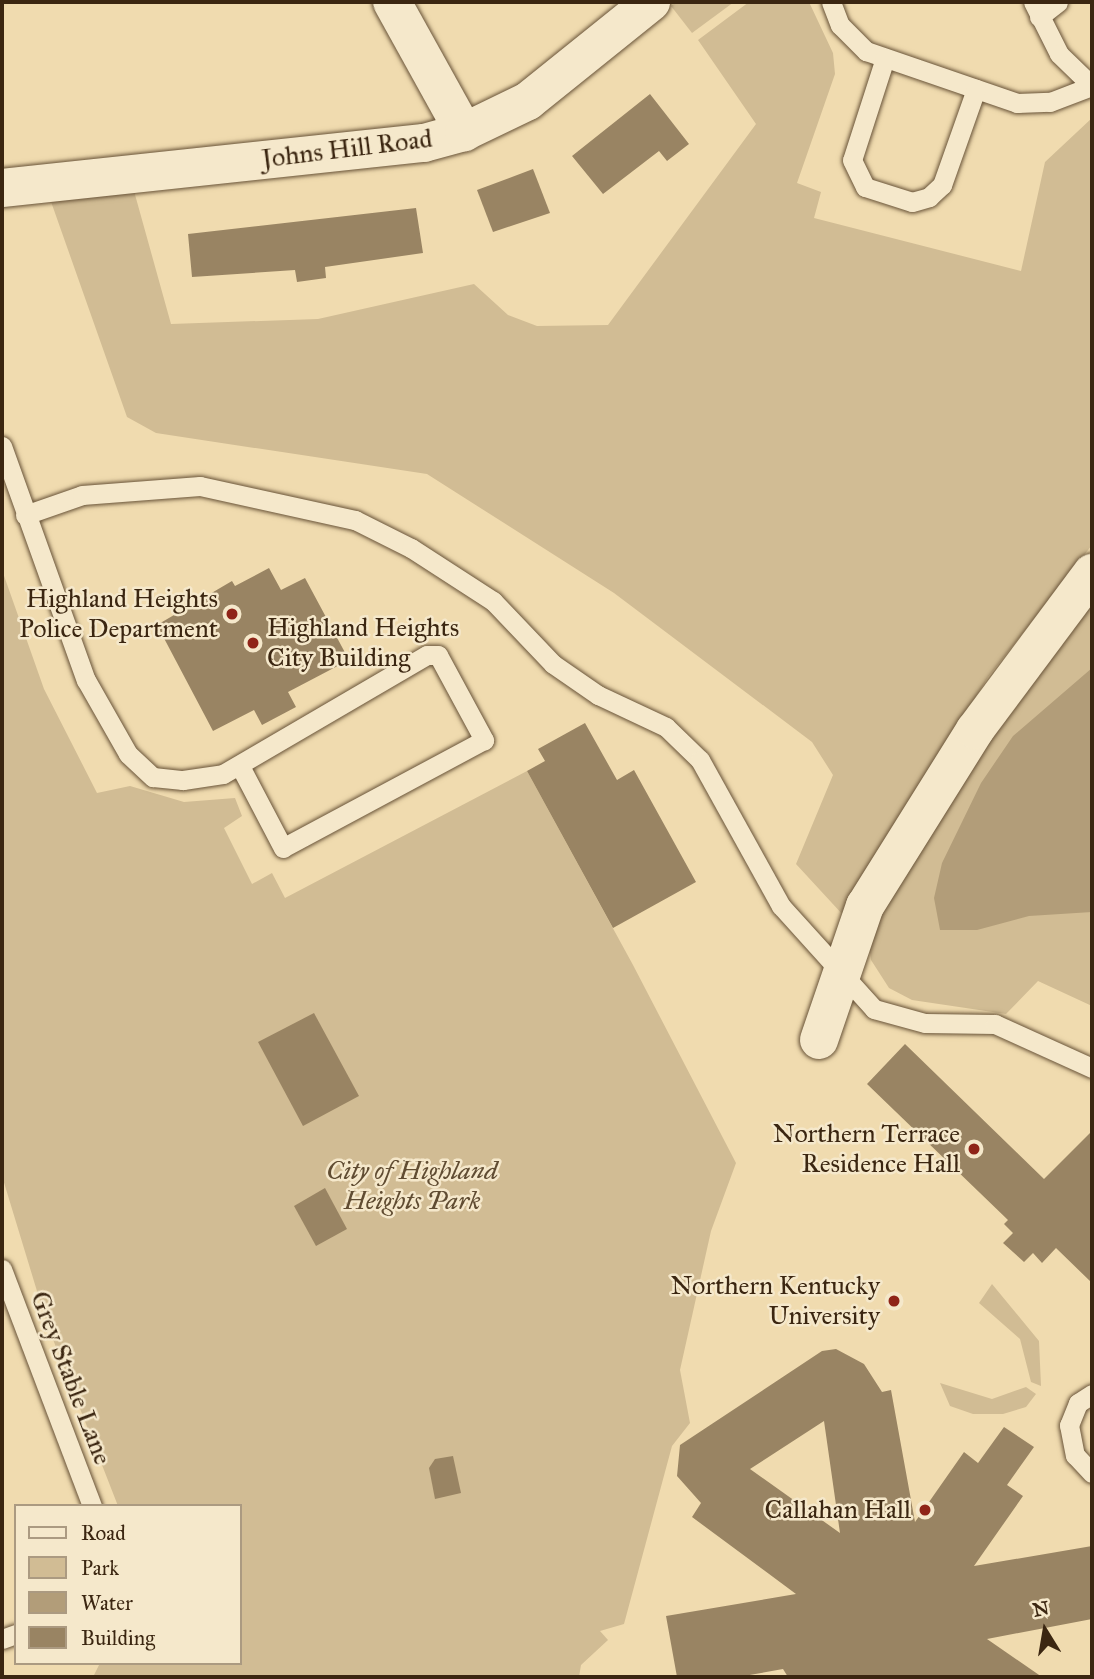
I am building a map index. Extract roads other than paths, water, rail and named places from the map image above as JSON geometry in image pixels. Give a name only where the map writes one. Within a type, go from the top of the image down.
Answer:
[{"type":"street","points":[[392,2],[464,132]]},
{"type":"street","name":"Johns Hill Road","points":[[2,188],[424,143],[464,132],[528,101],[651,2]]},
{"type":"street","points":[[819,1040],[840,970],[865,906],[929,799],[1092,573]]},
{"type":"lane","points":[[831,2],[849,37],[885,58],[1017,103],[1049,102],[1092,86],[1059,54],[1036,9],[1058,2]]},
{"type":"lane","points":[[885,58],[852,160],[865,187],[912,202],[929,197],[943,185],[976,89]]},
{"type":"lane","points":[[2,446],[86,680],[128,754],[153,777],[223,775],[427,655],[438,655],[484,740],[283,848],[240,766]]},
{"type":"lane","points":[[25,515],[82,495],[200,486],[355,520],[411,548],[493,601],[553,664],[598,695],[666,727],[700,760],[781,906],[874,1009],[895,1018],[961,1027],[995,1024],[1092,1068]]},
{"type":"lane","name":"Grey Stable Lane","points":[[2,1269],[91,1504]]},
{"type":"lane","points":[[1092,1394],[1078,1403],[1069,1425],[1075,1455],[1092,1473]]},
{"type":"water","points":[[1092,668],[1092,912],[1029,916],[977,930],[940,930],[934,898],[942,863],[981,783],[1013,736]]},
{"type":"place","name":"Highland Heights Police Department","points":[[232,614]]},
{"type":"place","name":"Highland Heights City Building","points":[[253,643]]},
{"type":"place","name":"Northern Terrace Residence Hall","points":[[974,1149]]},
{"type":"place","name":"Northern Kentucky University","points":[[894,1301]]},
{"type":"place","name":"Callahan Hall","points":[[925,1510]]},
{"type":"park label","name":"City of Highland Heights Park","points":[[412,1186]]}]
